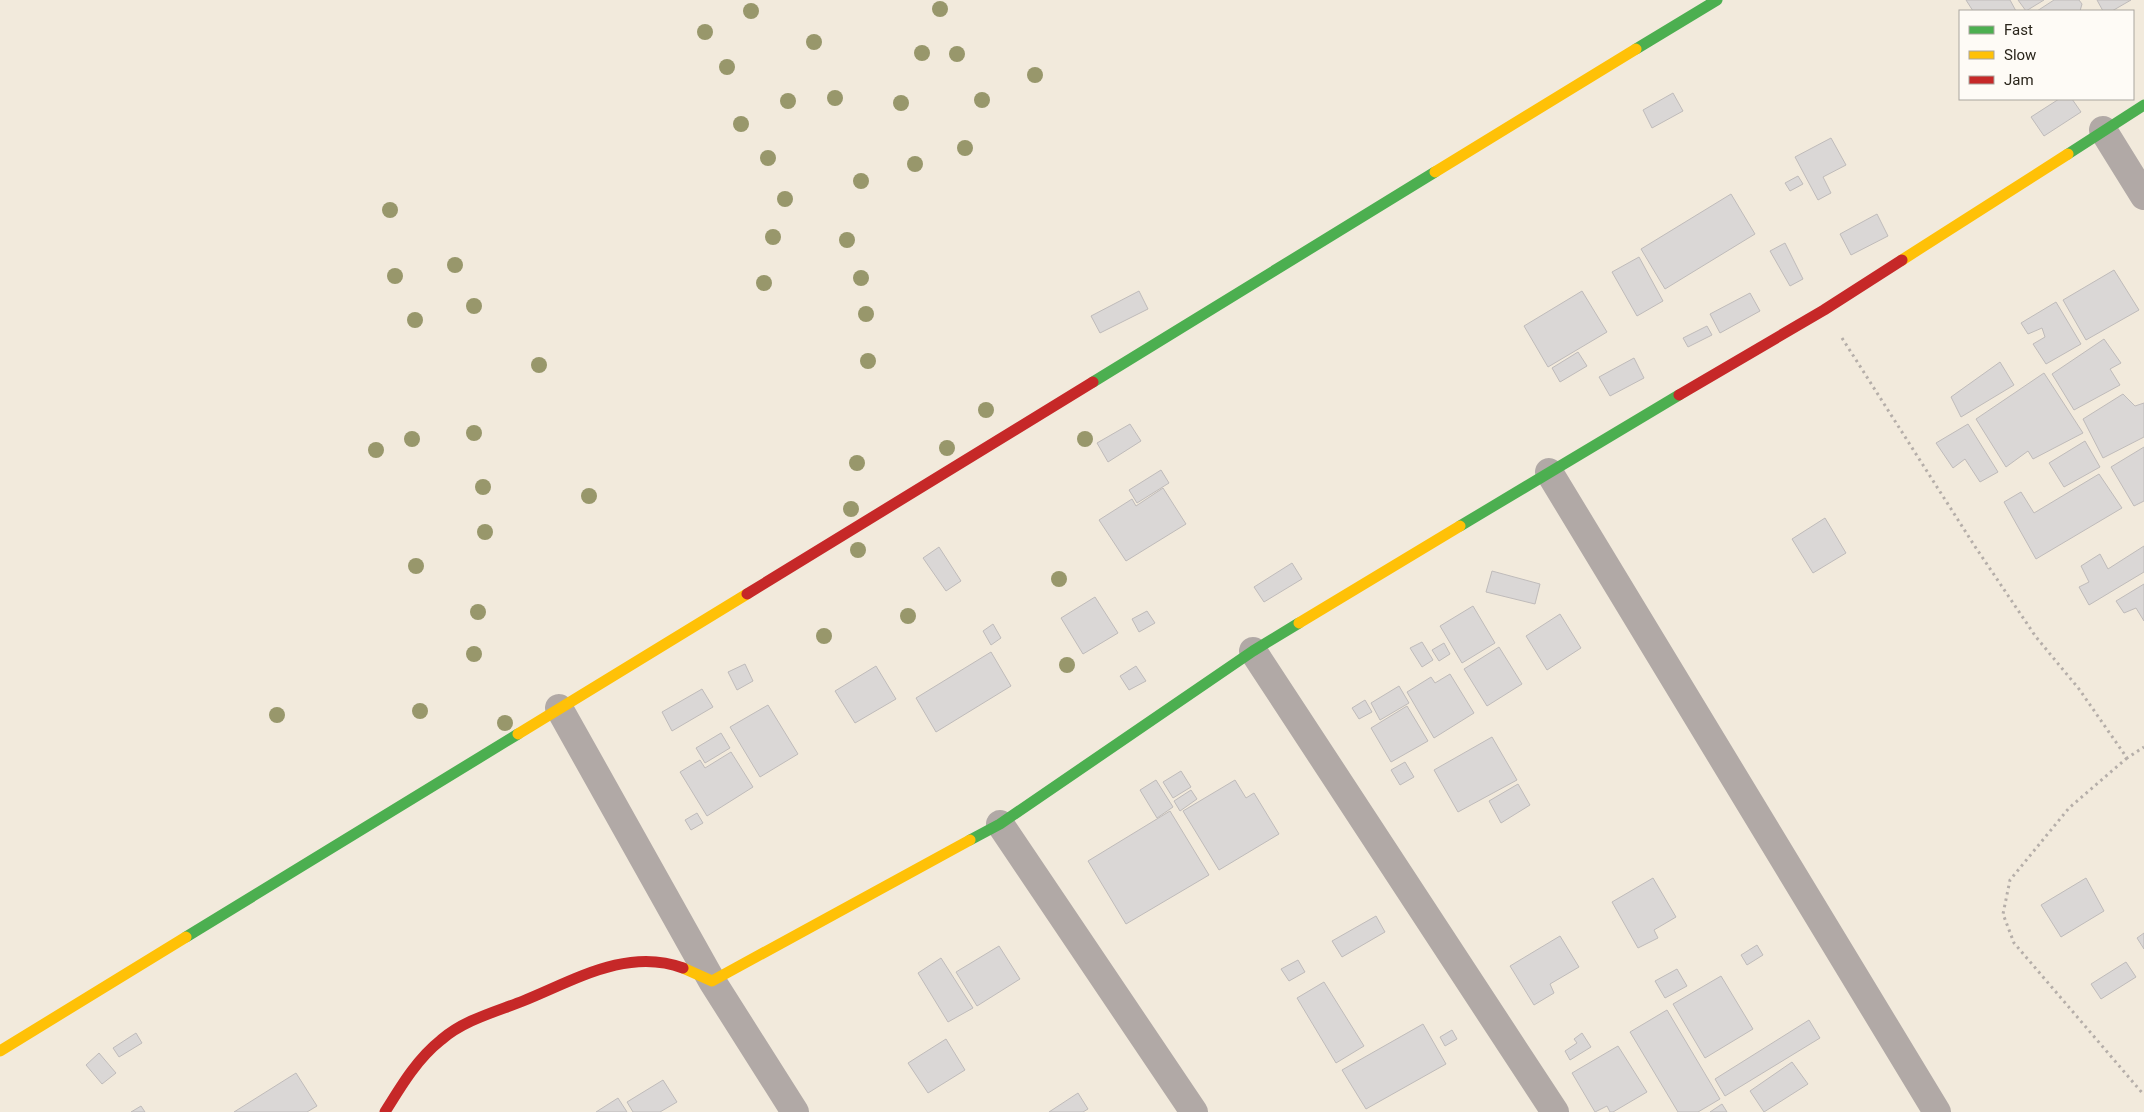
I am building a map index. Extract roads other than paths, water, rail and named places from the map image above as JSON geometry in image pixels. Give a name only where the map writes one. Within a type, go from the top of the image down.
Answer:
[{"type":"street","points":[[0,1052],[558,708],[1717,0]]},
{"type":"street","points":[[712,981],[1000,824],[1253,651],[1548,472],[1824,310],[2144,105]]},
{"type":"street","points":[[2103,130],[2144,196]]},
{"type":"street","points":[[1548,472],[1937,1112]]},
{"type":"street","points":[[1253,651],[1554,1112]]},
{"type":"street","points":[[558,708],[712,981],[795,1112]]},
{"type":"street","points":[[1000,824],[1194,1112]]},
{"type":"street","points":[[385,1112],[400,1087],[425,1054],[449,1033],[487,1014],[575,978],[628,962],[646,961],[675,966],[712,981]]}]
